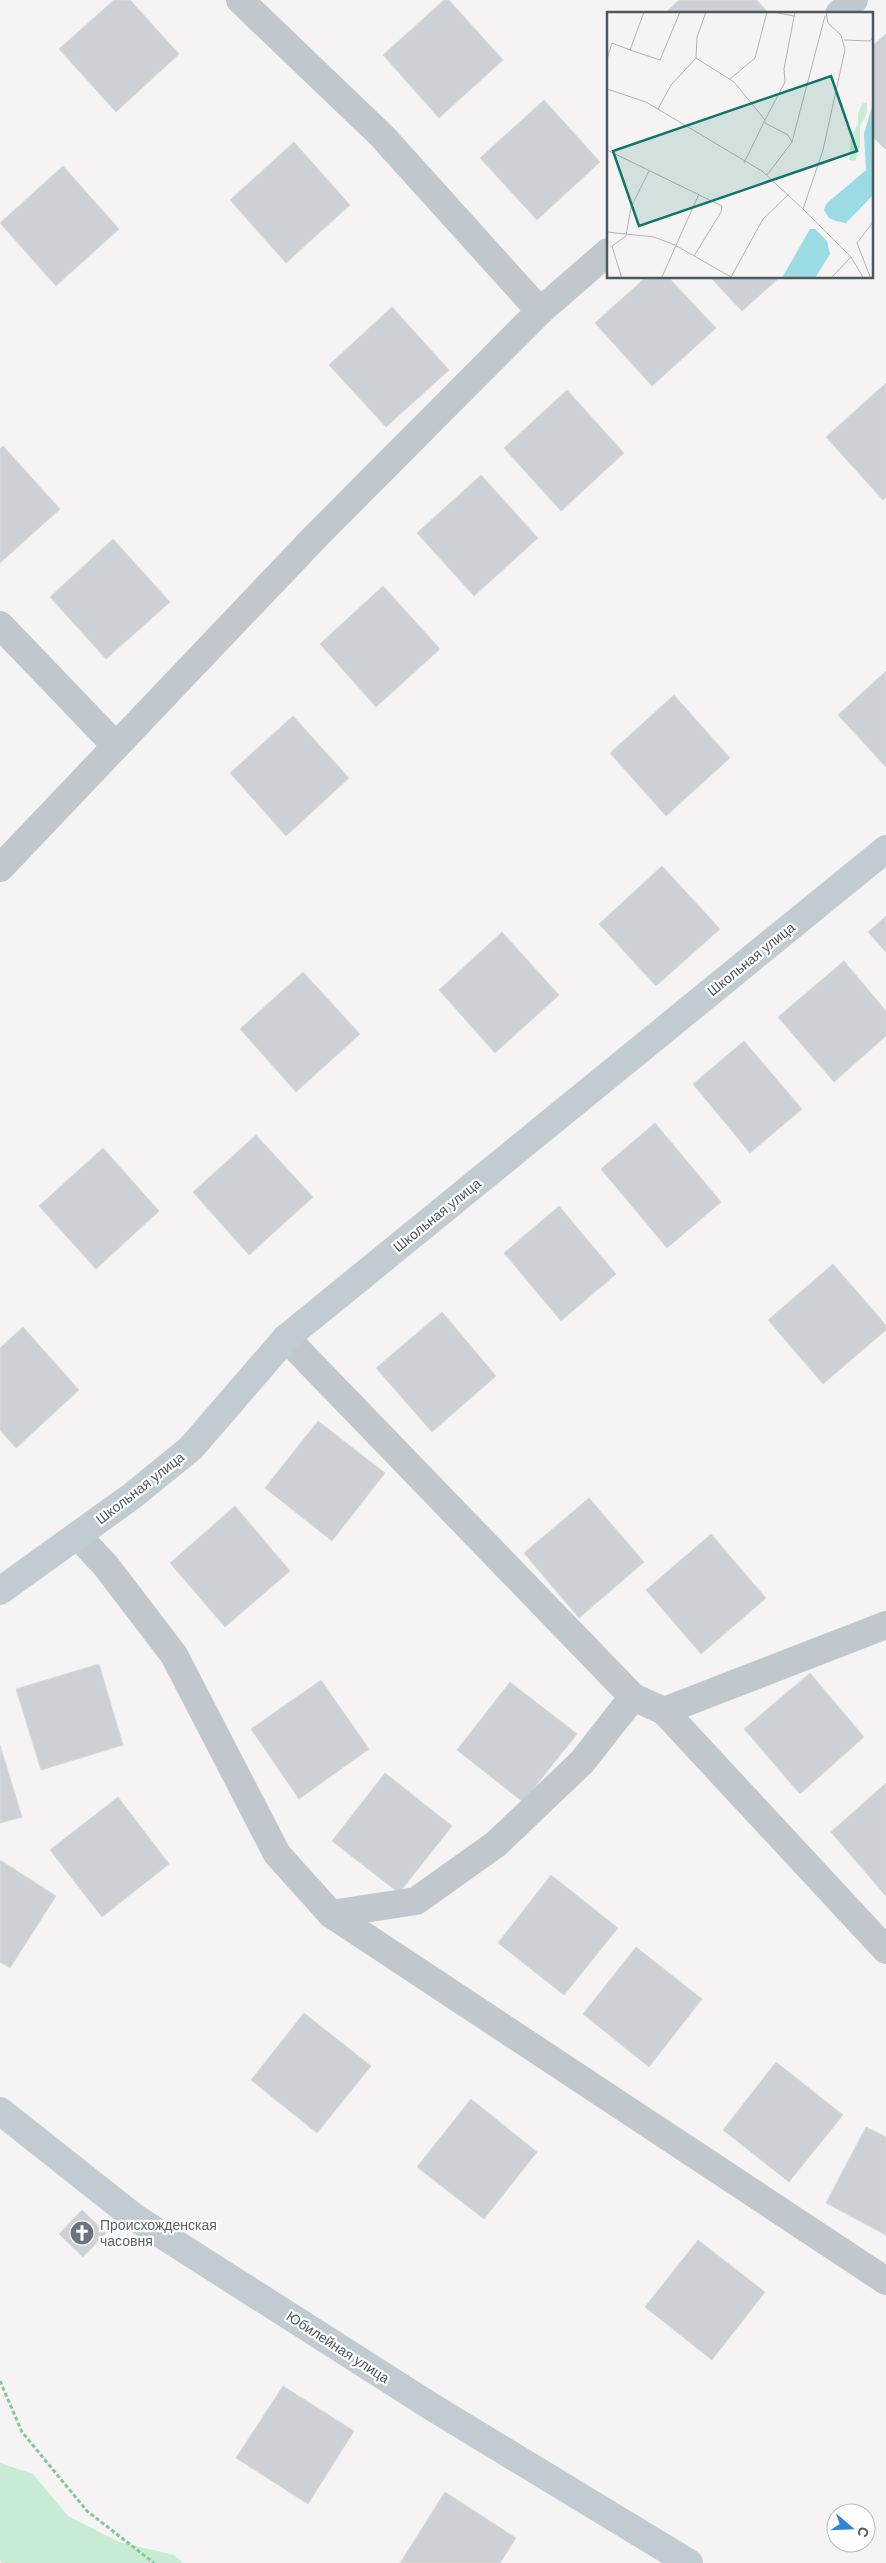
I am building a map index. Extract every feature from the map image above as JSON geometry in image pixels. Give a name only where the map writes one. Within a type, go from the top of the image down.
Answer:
[{"type":"street","points":[[240,0],[382,136],[540,311]]},
{"type":"street","points":[[841,12],[854,0]]},
{"type":"street","points":[[0,868],[316,536],[540,311],[607,253]]},
{"type":"street","points":[[0,625],[116,746]]},
{"type":"street","name":"Школьная улица","points":[[0,1591],[132,1496],[191,1448],[286,1338],[886,849]]},
{"type":"street","points":[[286,1338],[633,1698],[664,1711],[886,1950]]},
{"type":"street","points":[[78,1536],[106,1566],[174,1655],[277,1854],[331,1914],[886,2281]]},
{"type":"street","points":[[664,1711],[886,1625]]},
{"type":"street","points":[[331,1914],[416,1902],[496,1844],[582,1762],[633,1698]]},
{"type":"street","name":"Юбилейная улица","points":[[0,2111],[134,2217],[432,2407],[689,2563]]},
{"type":"path","points":[[0,2381],[22,2432],[88,2511],[154,2563]]},
{"type":"green space","points":[[0,2463],[33,2474],[68,2516],[119,2542],[174,2555],[183,2563],[2,2563],[0,2561]]},
{"type":"building","points":[[114,0],[130,0],[179,54],[116,112],[59,49]]},
{"type":"building","points":[[444,0],[449,0],[503,60],[439,118],[383,55]]},
{"type":"building","points":[[679,0],[757,0],[767,12],[666,12]]},
{"type":"building","points":[[886,34],[885,149],[874,138],[874,44]]},
{"type":"building","points":[[544,100],[600,162],[537,220],[480,158]]},
{"type":"building","points":[[294,142],[350,205],[286,263],[230,200]]},
{"type":"building","points":[[63,166],[119,229],[56,286],[0,223]]},
{"type":"building","points":[[644,279],[670,279],[716,328],[652,386],[595,323]]},
{"type":"building","points":[[712,279],[778,279],[742,311]]},
{"type":"building","points":[[392,307],[449,370],[386,427],[329,365]]},
{"type":"building","points":[[886,383],[886,497],[883,500],[826,437]]},
{"type":"building","points":[[567,390],[624,453],[561,511],[504,448]]},
{"type":"building","points":[[3,446],[60,509],[0,563],[0,449]]},
{"type":"building","points":[[481,475],[538,538],[474,596],[417,533]]},
{"type":"building","points":[[113,539],[170,602],[106,659],[50,597]]},
{"type":"building","points":[[383,586],[440,649],[376,707],[320,644]]},
{"type":"building","points":[[886,671],[886,767],[838,715]]},
{"type":"building","points":[[674,695],[730,758],[666,816],[610,753]]},
{"type":"building","points":[[293,716],[349,778],[286,836],[230,773]]},
{"type":"building","points":[[662,866],[720,929],[656,986],[599,924]]},
{"type":"building","points":[[886,916],[886,952],[868,932]]},
{"type":"building","points":[[502,932],[559,995],[495,1053],[439,990]]},
{"type":"building","points":[[844,961],[886,1011],[886,1036],[834,1082],[778,1017]]},
{"type":"building","points":[[303,972],[360,1034],[296,1092],[240,1029]]},
{"type":"building","points":[[744,1041],[802,1109],[750,1153],[693,1084]]},
{"type":"building","points":[[655,1123],[721,1202],[667,1248],[601,1169]]},
{"type":"building","points":[[256,1135],[313,1197],[249,1255],[193,1192]]},
{"type":"building","points":[[103,1148],[159,1211],[96,1269],[39,1206]]},
{"type":"building","points":[[559,1206],[616,1274],[561,1321],[504,1253]]},
{"type":"building","points":[[833,1264],[886,1325],[886,1330],[823,1384],[768,1320]]},
{"type":"building","points":[[442,1312],[496,1376],[432,1432],[376,1368]]},
{"type":"building","points":[[23,1327],[79,1390],[16,1448],[0,1430],[0,1348]]},
{"type":"building","points":[[318,1421],[385,1473],[332,1541],[265,1488]]},
{"type":"building","points":[[589,1498],[644,1562],[579,1618],[524,1553]]},
{"type":"building","points":[[235,1506],[290,1571],[225,1627],[170,1563]]},
{"type":"building","points":[[711,1534],[766,1598],[701,1654],[646,1590]]},
{"type":"building","points":[[99,1664],[123,1745],[41,1770],[16,1689]]},
{"type":"building","points":[[810,1673],[864,1737],[800,1794],[744,1729]]},
{"type":"building","points":[[321,1680],[369,1749],[299,1799],[251,1729]]},
{"type":"building","points":[[510,1682],[577,1734],[523,1802],[457,1750]]},
{"type":"building","points":[[0,1745],[22,1817],[0,1823]]},
{"type":"building","points":[[385,1773],[452,1826],[399,1893],[332,1841]]},
{"type":"building","points":[[886,1783],[886,1895],[885,1895],[831,1832]]},
{"type":"building","points":[[118,1797],[169,1864],[102,1917],[50,1850]]},
{"type":"building","points":[[0,1860],[56,1896],[10,1968],[0,1962]]},
{"type":"building","points":[[551,1875],[618,1928],[564,1995],[498,1943]]},
{"type":"building","points":[[636,1947],[702,1999],[649,2067],[583,2014]]},
{"type":"building","points":[[304,2013],[371,2066],[317,2133],[251,2080]]},
{"type":"building","points":[[776,2062],[843,2115],[789,2182],[723,2130]]},
{"type":"building","points":[[471,2099],[537,2152],[484,2219],[417,2167]]},
{"type":"building","points":[[866,2127],[886,2137],[886,2235],[826,2203]]},
{"type":"building","name":"Происхожденская часовня","points":[[82,2210],[106,2233],[83,2257],[59,2234]]},
{"type":"building","points":[[698,2240],[765,2292],[712,2360],[645,2307]]},
{"type":"building","points":[[283,2386],[354,2431],[308,2504],[236,2458]]},
{"type":"building","points":[[445,2492],[516,2538],[500,2563],[400,2563]]},
{"type":"place","name":"Происхожденская часовня","points":[[82,2233]]}]
